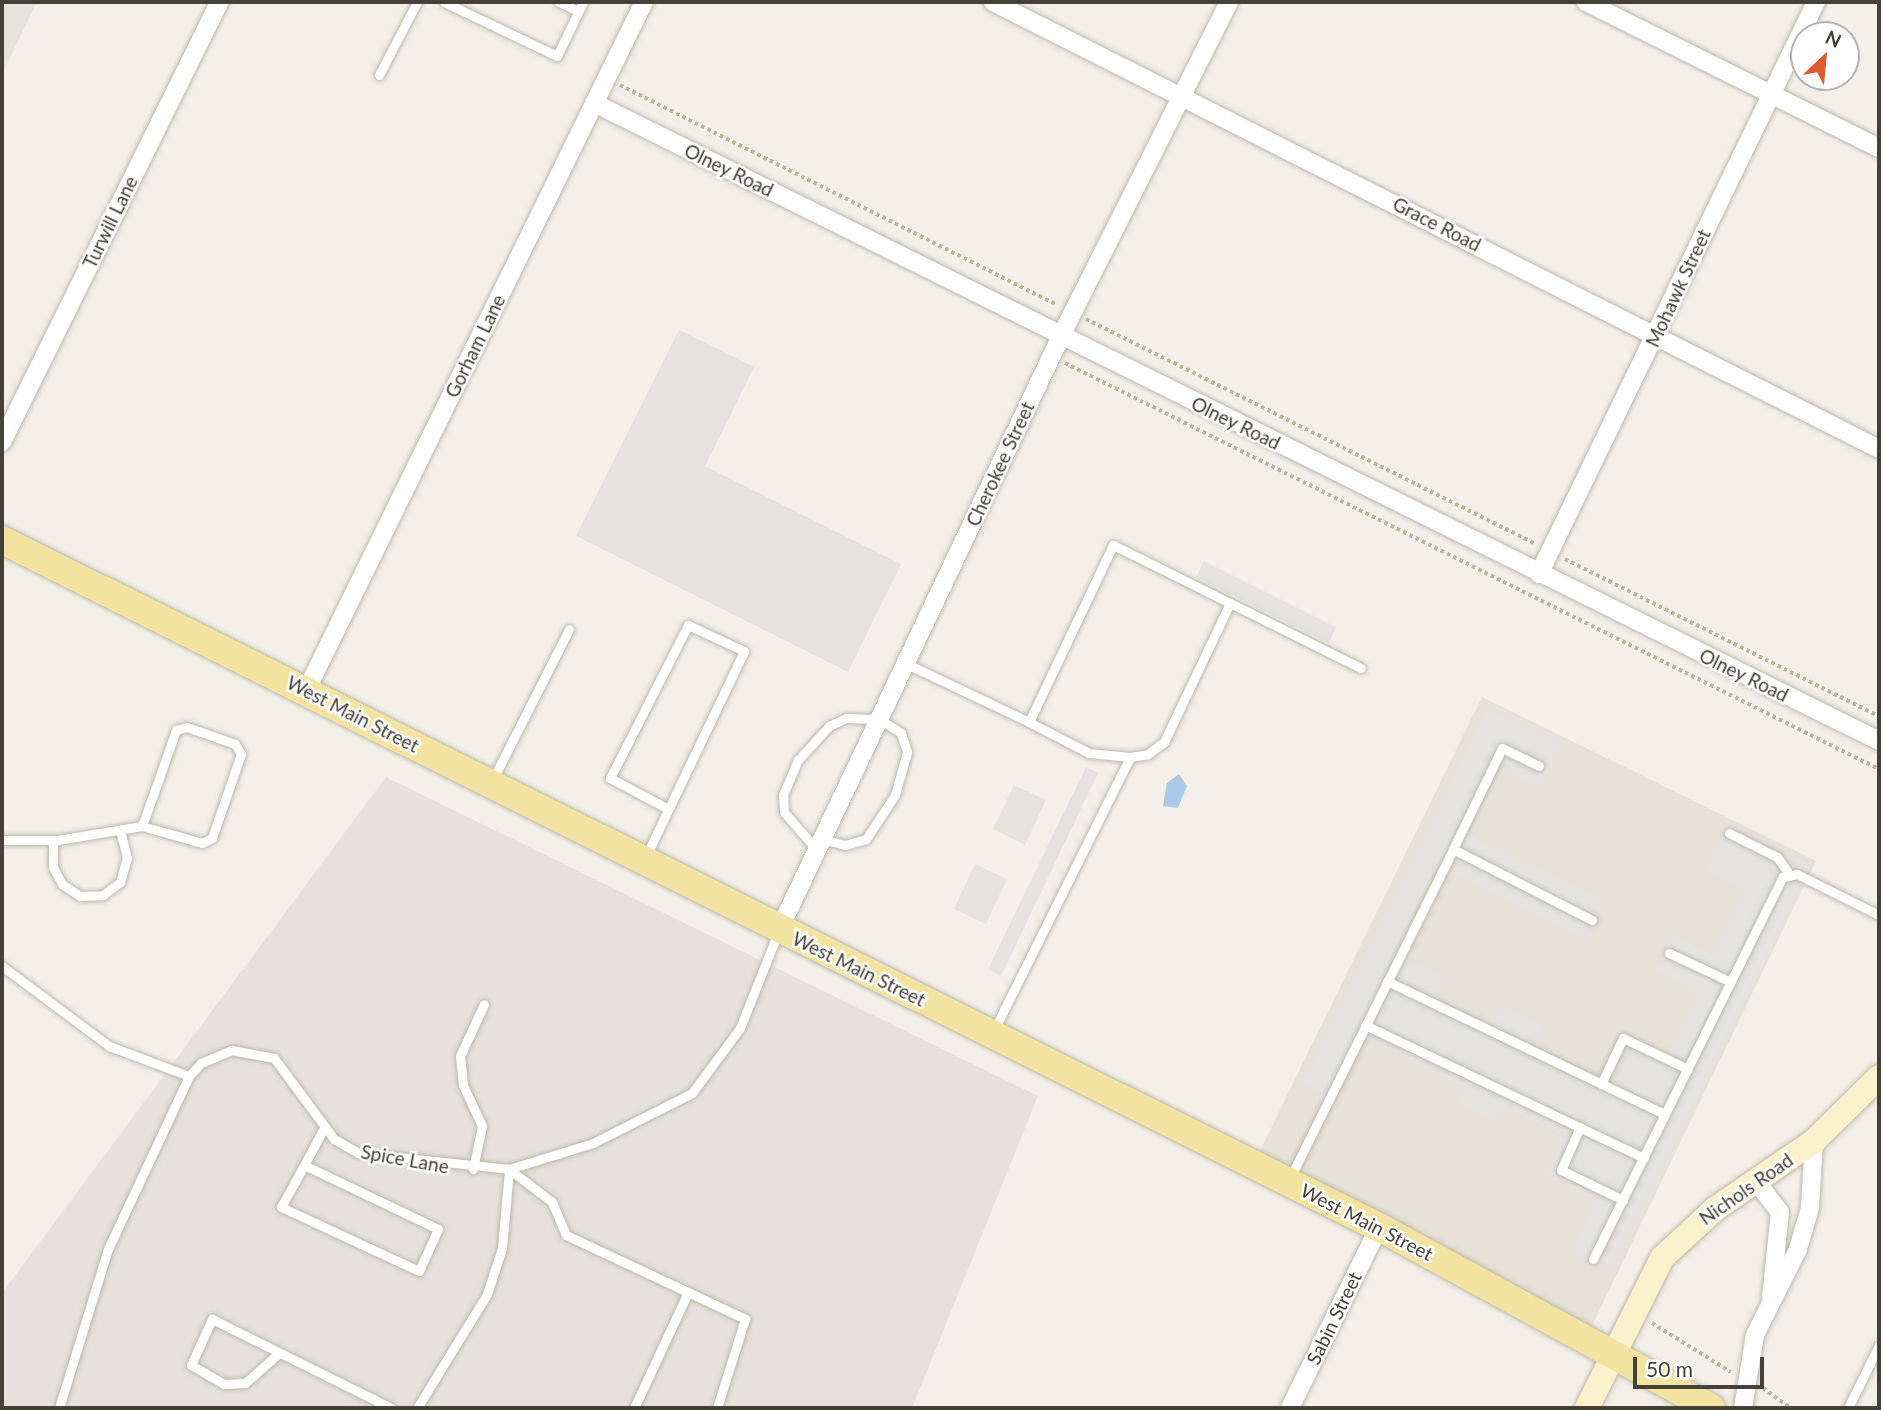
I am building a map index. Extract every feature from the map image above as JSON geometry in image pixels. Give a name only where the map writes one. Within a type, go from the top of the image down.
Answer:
[{"type":"main road","name":"West Main Street","points":[[2,540],[1379,1227],[1615,1351],[1711,1408]]},
{"type":"street","name":"Turwill Lane","points":[[2,442],[219,2]]},
{"type":"street","name":"Gorham Lane","points":[[306,691],[644,2]]},
{"type":"street","name":"Grace Road","points":[[993,2],[1656,334],[1879,449]]},
{"type":"street","name":"Cherokee Street","points":[[779,930],[1060,336],[1229,2]]},
{"type":"street","points":[[1586,2],[1879,148]]},
{"type":"street","name":"Mohawk Street","points":[[1539,574],[1816,2]]},
{"type":"street","name":"Olney Road","points":[[594,103],[1879,741]]},
{"type":"street","name":"Nichols Road","points":[[1587,1408],[1630,1315],[1679,1241],[1814,1141],[1879,1077]]},
{"type":"street","points":[[1771,1297],[1798,1249],[1811,1208],[1814,1141]]},
{"type":"street","points":[[1742,1408],[1746,1380],[1771,1297],[1780,1212],[1757,1182]]},
{"type":"street","name":"Sabin Street","points":[[1290,1408],[1379,1227]]},
{"type":"lane","points":[[379,75],[416,2]]},
{"type":"lane","points":[[444,2],[557,55],[580,6],[559,2]]},
{"type":"lane","points":[[1029,722],[1113,545],[1361,668]]},
{"type":"lane","points":[[905,663],[1089,753],[1130,757],[1149,754],[1164,742],[1230,603]]},
{"type":"lane","points":[[643,861],[668,809],[744,650],[688,625],[610,778],[668,809]]},
{"type":"lane","points":[[490,784],[569,629]]},
{"type":"lane","points":[[846,718],[879,719],[901,733],[907,752],[895,795],[866,839],[845,845],[819,844],[784,812],[783,795],[799,760],[829,726],[846,718]]},
{"type":"lane","points":[[2,840],[52,840],[142,826],[202,843],[212,838],[242,754],[235,744],[187,727],[176,730],[142,826]]},
{"type":"lane","points":[[1288,1182],[1502,748],[1539,766]]},
{"type":"lane","points":[[992,1035],[1130,757]]},
{"type":"lane","points":[[52,840],[53,867],[62,884],[80,896],[103,895],[120,882],[127,858],[120,830]]},
{"type":"lane","points":[[1729,832],[1777,857],[1790,875],[1879,915]]},
{"type":"lane","points":[[1452,849],[1592,920]]},
{"type":"lane","points":[[1594,1259],[1731,982],[1790,875]]},
{"type":"lane","name":"Spice Lane","points":[[189,1076],[214,1055],[261,1052],[286,1071],[324,1128],[366,1156],[473,1170],[509,1169],[593,1143],[692,1093],[740,1028],[779,930]]},
{"type":"lane","points":[[1669,953],[1731,982]]},
{"type":"lane","points":[[2,967],[108,1046],[189,1076],[108,1250],[58,1408]]},
{"type":"lane","points":[[1387,981],[1665,1114]]},
{"type":"lane","points":[[473,1170],[482,1126],[463,1085],[460,1056],[484,1004]]},
{"type":"lane","points":[[1366,1025],[1644,1158]]},
{"type":"lane","points":[[1601,1083],[1623,1038],[1688,1069]]},
{"type":"lane","points":[[1580,1127],[1561,1170],[1623,1200]]},
{"type":"lane","points":[[304,1165],[438,1229],[419,1271],[281,1208],[304,1165],[324,1128]]},
{"type":"lane","points":[[509,1169],[552,1202],[565,1235],[745,1319],[717,1408]]},
{"type":"lane","points":[[417,1408],[487,1294],[502,1248],[509,1169]]},
{"type":"lane","points":[[634,1408],[688,1292]]},
{"type":"lane","points":[[279,1353],[245,1383],[224,1384],[191,1365],[212,1320],[391,1408]]},
{"type":"lane","points":[[1848,1408],[1879,1345]]},
{"type":"path","points":[[606,78],[1879,716]]},
{"type":"path","points":[[1051,356],[1879,769]]},
{"type":"path","points":[[1630,1315],[1660,1326],[1791,1408]]},
{"type":"shaded area","points":[[2,2],[37,2],[2,74]]},
{"type":"shaded area","points":[[679,330],[754,367],[705,466],[901,564],[848,672],[576,536]]},
{"type":"shaded area","points":[[1204,561],[1336,627],[1329,643],[1196,577]]},
{"type":"shaded area","points":[[1482,697],[1816,861],[1587,1336],[1253,1165]]},
{"type":"shaded area","points":[[1487,708],[1561,744],[1539,788],[1501,770],[1469,835],[1605,901],[1586,940],[1436,866],[1393,952],[1446,978],[1437,997],[1493,1025],[1503,1006],[1544,1025],[1534,1047],[1597,1077],[1617,1036],[1666,1059],[1698,993],[1655,971],[1665,944],[1673,935],[1713,955],[1745,890],[1704,870],[1726,824],[1810,866],[1610,1273],[1570,1253],[1597,1199],[1545,1173],[1563,1135],[1505,1106],[1496,1123],[1456,1103],[1464,1087],[1365,1038],[1335,1099],[1302,1083]]},
{"type":"shaded area","points":[[1086,767],[1098,773],[1001,976],[988,969]]},
{"type":"shaded area","points":[[386,777],[1038,1096],[912,1408],[2,1408],[2,1293]]},
{"type":"shaded area","points":[[1014,785],[1046,800],[1025,845],[993,829]]},
{"type":"shaded area","points":[[975,864],[1007,879],[986,924],[954,909]]},
{"type":"water","points":[[1179,774],[1187,786],[1178,808],[1163,806],[1167,783]]}]
